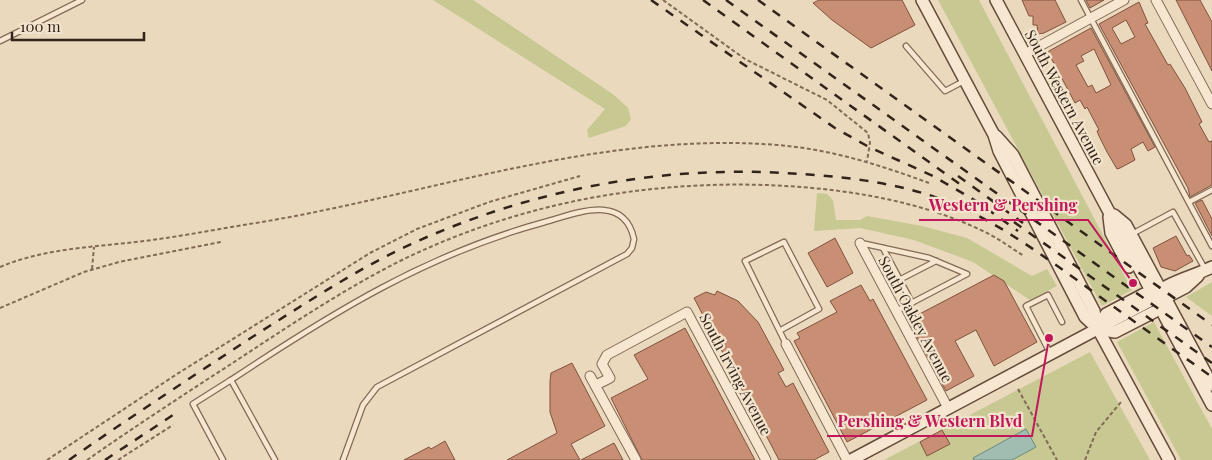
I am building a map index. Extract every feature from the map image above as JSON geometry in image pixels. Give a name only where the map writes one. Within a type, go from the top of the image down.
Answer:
[{"type":"main road","points":[[922,0],[994,135],[999,151],[1085,317],[1098,329],[1169,460]]},
{"type":"main road","name":"South Western Avenue","points":[[996,0],[1108,208],[1127,236],[1201,400],[1212,410]]},
{"type":"main road","name":"South Western Avenue","points":[[1108,208],[1111,233],[1212,385]]},
{"type":"main road","points":[[1098,329],[1115,332],[1155,299],[1209,268]]},
{"type":"main road","points":[[849,460],[1098,329],[1106,314],[1155,299]]},
{"type":"main road","name":"South Western Avenue","points":[[1155,299],[1212,405]]},
{"type":"street","points":[[1025,54],[1124,0]]},
{"type":"street","points":[[1156,0],[1212,104]]},
{"type":"street","name":"South Oakley Avenue","points":[[860,243],[948,408]]},
{"type":"street","name":"South Irving Avenue","points":[[596,386],[610,378],[602,364],[607,355],[687,312],[766,460]]},
{"type":"street","points":[[786,344],[849,460]]},
{"type":"street","points":[[590,376],[636,460]]},
{"type":"lane","points":[[0,41],[82,0]]},
{"type":"lane","points":[[1081,0],[1212,246]]},
{"type":"lane","points":[[906,46],[945,91],[965,80]]},
{"type":"lane","points":[[1189,202],[1212,190]]},
{"type":"lane","points":[[223,460],[193,404],[355,301],[416,270],[509,232],[594,210],[611,210],[625,220],[631,229],[634,239],[632,248],[627,254],[377,387],[363,405],[343,460]]},
{"type":"lane","points":[[1127,236],[1173,212],[1209,268]]},
{"type":"lane","points":[[781,330],[819,310],[784,242],[745,262],[781,330],[786,344]]},
{"type":"lane","points":[[860,243],[936,260],[967,274],[896,311]]},
{"type":"lane","points":[[882,248],[901,279],[912,303]]},
{"type":"lane","points":[[901,279],[936,260]]},
{"type":"lane","points":[[1050,354],[1026,306],[1048,294],[1062,322]]},
{"type":"lane","points":[[231,380],[275,460]]},
{"type":"path","points":[[663,0],[745,59],[827,100],[868,133],[870,142],[867,161]]},
{"type":"path","points":[[0,266],[47,252],[94,247],[282,218],[510,169],[596,152],[633,148],[720,144],[778,145],[867,161],[929,183]]},
{"type":"path","points":[[47,460],[177,374],[370,252],[417,229],[489,202],[580,176]]},
{"type":"path","points":[[87,460],[243,356],[399,262],[457,237],[555,205],[648,188],[702,184],[810,187],[872,196],[921,208],[986,232],[1024,256]]},
{"type":"path","points":[[0,308],[92,270],[119,262],[222,242]]},
{"type":"path","points":[[92,270],[94,247]]},
{"type":"path","points":[[1018,389],[1057,460]]},
{"type":"path","points":[[1085,460],[1099,427],[1121,402]]},
{"type":"path","points":[[118,460],[173,425]]},
{"type":"green space","points":[[433,0],[473,0],[614,95],[628,108],[631,119],[626,126],[589,138],[587,130],[605,109]]},
{"type":"green space","points":[[938,0],[979,0],[1132,290],[1102,306]]},
{"type":"green space","points":[[817,193],[827,194],[833,200],[836,220],[860,220],[867,216],[922,226],[967,238],[1032,276],[1047,269],[1057,286],[1030,300],[973,262],[914,240],[860,228],[814,231]]},
{"type":"green space","points":[[1212,282],[1212,316],[1186,297]]},
{"type":"green space","points":[[1154,322],[1212,429],[1212,460],[1181,460],[1117,342]]},
{"type":"green space","points":[[1090,352],[1150,460],[884,460]]},
{"type":"shaded area","points":[[1026,429],[1036,447],[1012,460],[974,460],[973,458]]},
{"type":"building","points":[[819,0],[902,0],[915,25],[871,48],[832,20],[813,3]]},
{"type":"building","points":[[1022,0],[1055,0],[1066,22],[1038,34],[1037,25],[1033,25],[1033,16],[1029,16]]},
{"type":"building","points":[[1086,0],[1104,0],[1090,8]]},
{"type":"building","points":[[1176,0],[1200,0],[1212,22],[1212,71]]},
{"type":"building","points":[[1139,2],[1148,23],[1145,24],[1168,65],[1170,64],[1185,88],[1202,122],[1199,124],[1209,142],[1212,141],[1212,185],[1190,197],[1188,188],[1099,24]],"holes":[[[1126,20],[1135,37],[1121,44],[1112,28]]]},
{"type":"building","points":[[1091,28],[1155,147],[1148,151],[1143,142],[1131,149],[1135,160],[1117,169],[1099,136],[1097,131],[1099,130],[1087,107],[1085,109],[1080,100],[1075,103],[1050,56],[1047,55],[1049,51]],"holes":[[[1094,49],[1111,85],[1096,93],[1092,85],[1088,87],[1076,65],[1084,61],[1081,56]]]},
{"type":"building","points":[[1202,200],[1212,219],[1212,236],[1195,203]]},
{"type":"building","points":[[1176,236],[1187,256],[1189,255],[1193,261],[1175,271],[1161,267],[1153,248]]},
{"type":"building","points":[[835,238],[853,273],[827,287],[808,253]]},
{"type":"building","points":[[994,275],[1004,281],[1037,342],[994,366],[976,330],[955,341],[974,376],[946,391],[908,320]]},
{"type":"building","points":[[861,285],[870,301],[873,299],[927,400],[847,442],[794,341],[800,338],[797,333],[837,312],[830,301]]},
{"type":"building","points":[[717,291],[738,301],[758,322],[784,370],[778,373],[786,387],[793,383],[829,452],[814,460],[779,460],[694,298],[706,292],[715,295]]},
{"type":"building","points":[[685,328],[755,460],[642,460],[611,398],[648,379],[634,355]]},
{"type":"building","points":[[572,363],[605,426],[571,444],[580,460],[507,460],[557,433],[550,412],[551,373]]},
{"type":"building","points":[[942,430],[950,444],[927,456],[920,442]]},
{"type":"building","points":[[445,441],[455,460],[404,460],[429,447],[431,449]]},
{"type":"building","points":[[614,443],[623,460],[581,460]]},
{"type":"railway","points":[[651,0],[835,128],[869,147],[933,176],[976,201],[1018,231]]},
{"type":"railway","points":[[703,0],[961,185]]},
{"type":"railway","points":[[726,0],[1212,347]]},
{"type":"railway","points":[[758,0],[1212,325]]},
{"type":"railway","points":[[69,460],[260,332],[342,281],[405,247],[469,220],[556,194],[601,184],[691,173],[783,173],[850,178],[916,191],[958,206],[1019,240],[1212,377]]},
{"type":"railway","points":[[958,176],[1023,223]]},
{"type":"railway","points":[[1014,222],[1212,363]]},
{"type":"railway","points":[[105,460],[173,415]]},
{"type":"place","name":"Western & Pershing","points":[[1133,283]]},
{"type":"place","name":"Pershing & Western Blvd","points":[[1049,338]]}]
